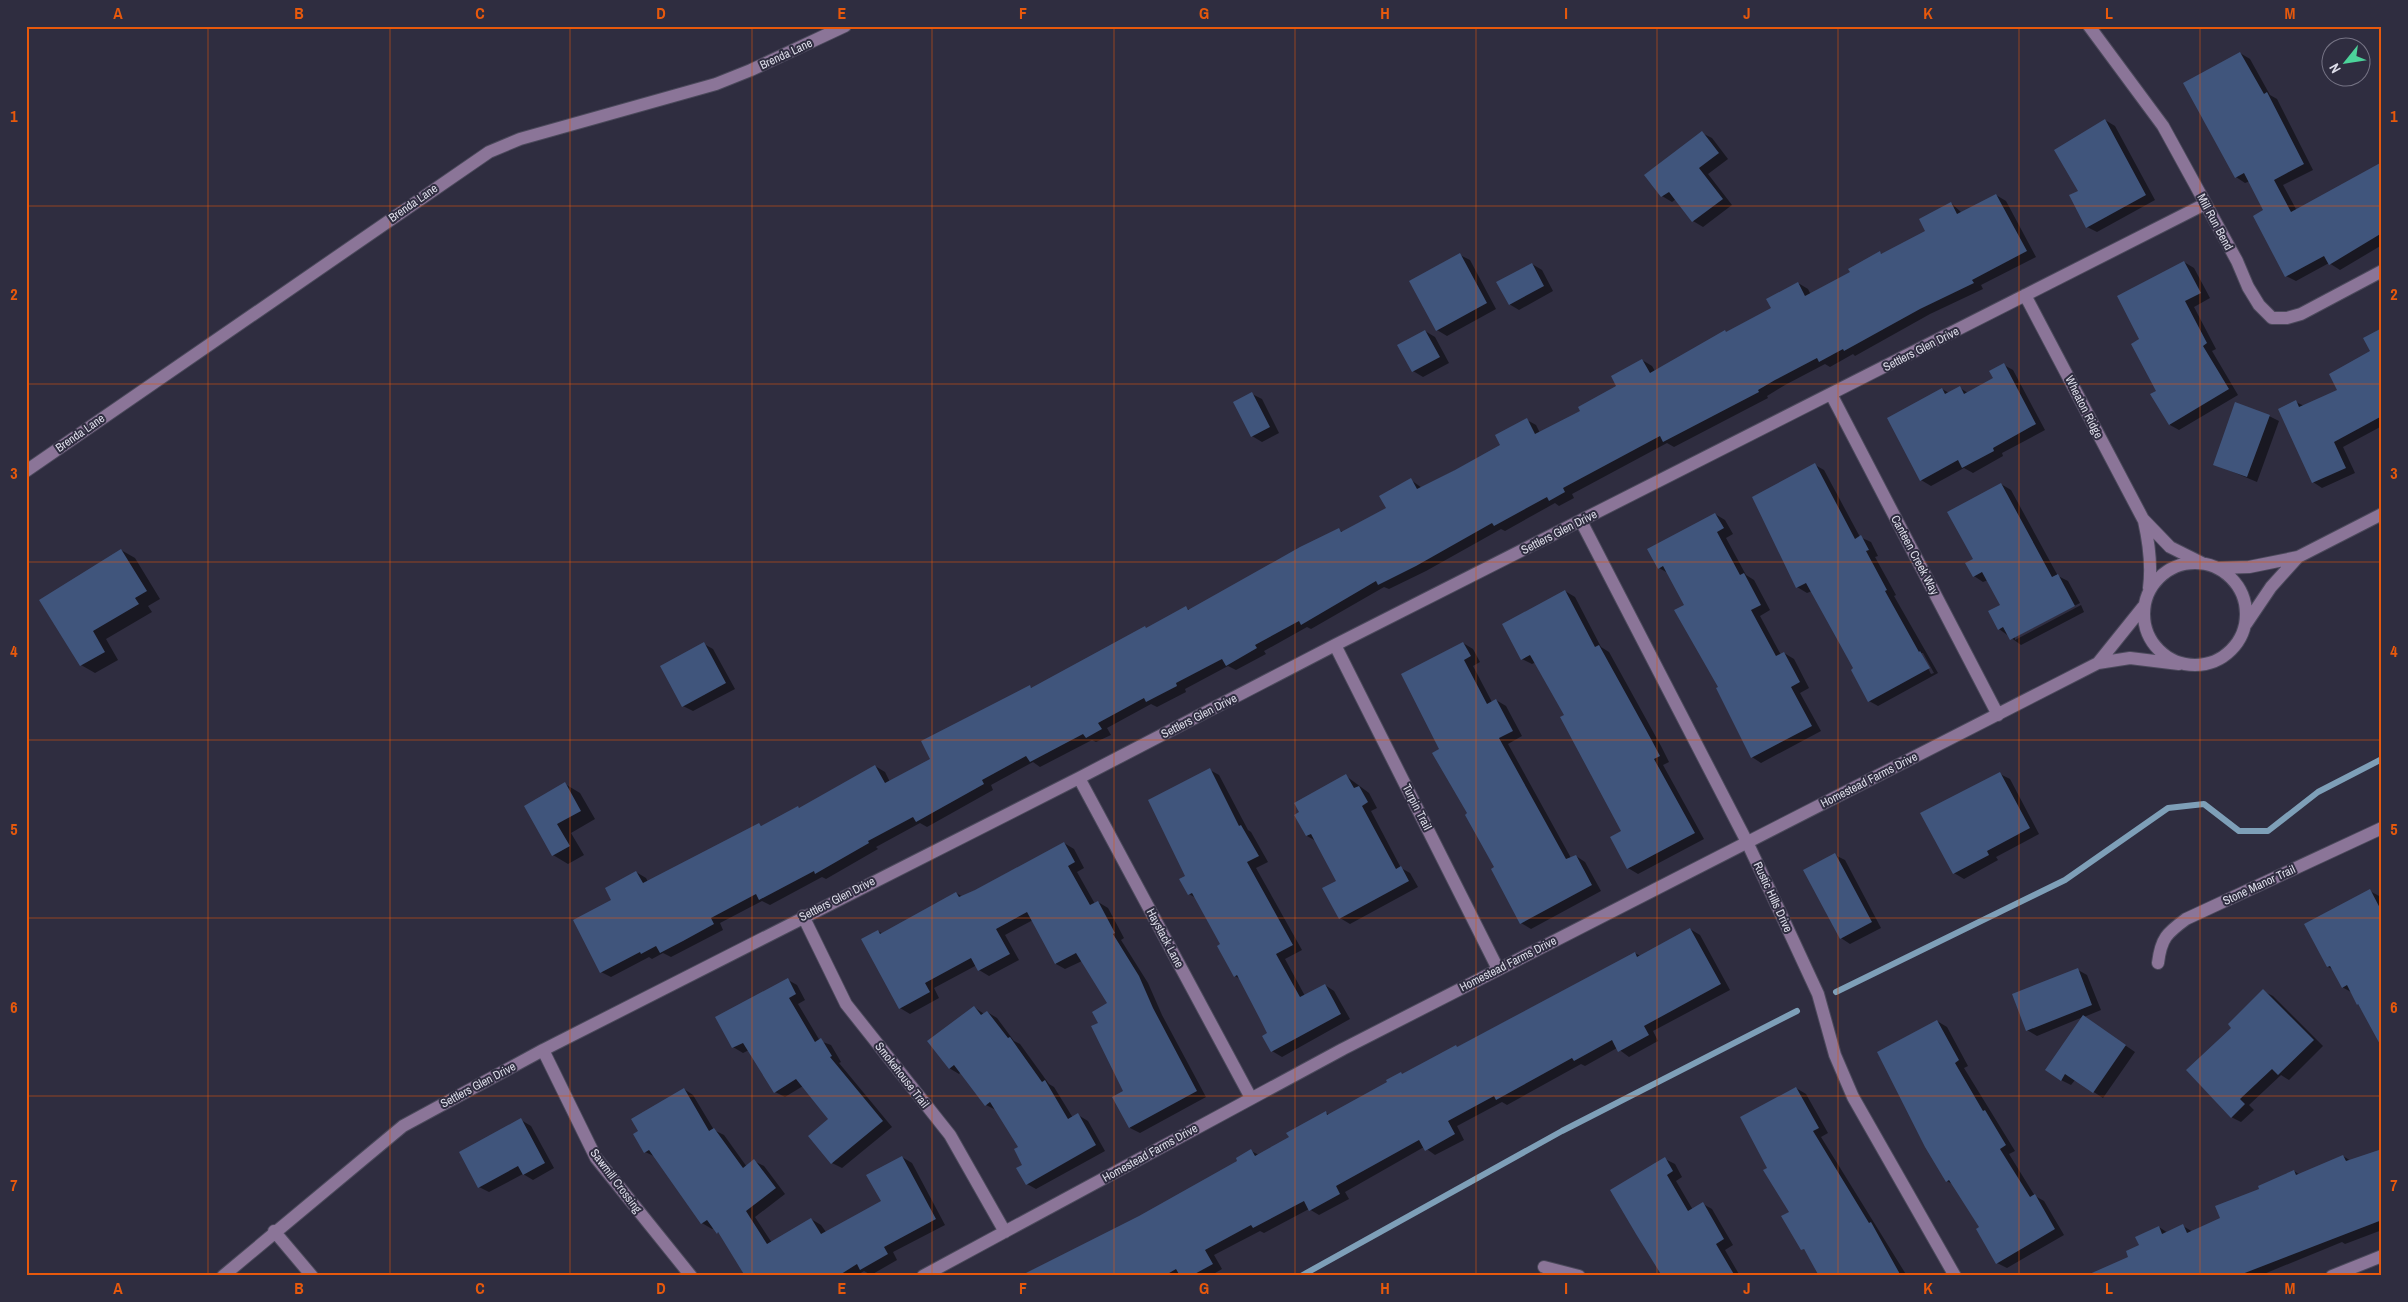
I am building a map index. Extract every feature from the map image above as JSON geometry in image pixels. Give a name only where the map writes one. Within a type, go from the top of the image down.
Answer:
[{"type":"street","name":"Brenda Lane","points":[[26,470],[489,152],[520,139],[716,84],[751,70],[845,26]]},
{"type":"street","name":"Mill Run Bend","points":[[2089,26],[2163,126],[2237,261],[2248,287],[2259,305],[2272,318],[2287,318],[2301,314],[2382,271]]},
{"type":"street","name":"Settlers Glen Drive","points":[[223,1276],[274,1231],[403,1126],[543,1050],[803,916],[1079,778],[1335,645],[2205,204]]},
{"type":"street","name":"Wheaton Ridge","points":[[2025,296],[2143,519],[2148,540],[2151,573],[2148,593]]},
{"type":"street","name":"Canteen Creek Way","points":[[1831,394],[1998,715]]},
{"type":"street","name":"Homestead Farms Drive","points":[[2217,568],[2249,566],[2298,558],[2382,514]]},
{"type":"street","name":"Wheaton Ridge","points":[[2143,519],[2170,547],[2202,563]]},
{"type":"street","name":"Rustic Hills Drive","points":[[1581,521],[1747,842],[1818,994],[1835,1055],[1853,1097],[1955,1276]]},
{"type":"street","name":"Homestead Farms Drive","points":[[922,1276],[1252,1098],[1498,969],[2098,663],[2130,658],[2196,666],[2214,663],[2229,654],[2240,640],[2246,624],[2271,587],[2298,558]]},
{"type":"street","name":"Homestead Farms Drive","points":[[2098,663],[2143,607],[2148,593],[2157,579],[2170,569],[2185,563],[2202,563],[2217,568],[2231,577],[2241,590],[2246,606],[2246,624]]},
{"type":"street","points":[[2143,607],[2145,626],[2153,642],[2163,656],[2179,664]]},
{"type":"street","name":"Turpin Trail","points":[[1335,645],[1498,969]]},
{"type":"street","name":"Haystack Lane","points":[[1079,778],[1252,1098]]},
{"type":"street","name":"Stone Manor Trail","points":[[2158,963],[2162,944],[2167,933],[2186,919],[2382,828]]},
{"type":"street","name":"Smokehouse Trail","points":[[803,916],[846,1004],[950,1135],[1005,1232]]},
{"type":"street","name":"Sawmill Crossing","points":[[543,1050],[596,1158],[691,1276]]},
{"type":"street","points":[[274,1231],[312,1276]]},
{"type":"street","points":[[2332,1276],[2382,1256]]},
{"type":"street","points":[[1544,1267],[1579,1276]]},
{"type":"building","points":[[2240,52],[2264,94],[2267,92],[2304,164],[2274,180],[2291,212],[2382,162],[2382,233],[2329,265],[2324,256],[2285,277],[2253,216],[2263,210],[2244,173],[2235,178],[2183,83]]},
{"type":"building","points":[[2105,119],[2146,195],[2086,228],[2069,195],[2078,191],[2054,150]]},
{"type":"building","points":[[1702,131],[1719,153],[1699,168],[1723,199],[1692,222],[1669,192],[1661,197],[1644,175]]},
{"type":"building","points":[[1996,194],[2027,251],[1972,280],[1974,283],[1920,309],[1844,351],[1843,349],[1819,362],[1817,358],[1775,380],[1758,390],[1759,392],[1663,442],[1660,436],[1563,488],[1565,492],[1549,501],[1547,497],[1494,526],[1492,523],[1378,585],[1376,581],[1301,625],[1299,621],[1255,645],[1257,648],[1226,666],[1222,659],[1176,683],[1177,686],[1146,702],[1144,698],[1098,723],[1102,729],[1086,738],[1083,734],[1030,762],[1026,756],[982,780],[984,784],[916,822],[913,817],[868,841],[869,843],[815,874],[814,871],[759,900],[756,894],[711,918],[714,924],[660,953],[656,946],[641,954],[640,952],[600,973],[573,920],[611,900],[605,888],[636,871],[643,883],[759,823],[761,826],[798,806],[799,808],[875,765],[885,783],[930,759],[921,741],[1030,685],[1031,688],[1145,626],[1146,628],[1186,606],[1188,610],[1300,547],[1339,528],[1341,532],[1386,508],[1379,496],[1411,478],[1417,489],[1455,470],[1500,445],[1495,435],[1527,418],[1535,434],[1580,411],[1578,407],[1616,386],[1611,376],[1642,359],[1650,373],[1725,330],[1726,332],[1771,308],[1766,299],[1798,282],[1805,296],[1850,272],[1848,269],[1880,251],[1881,254],[1925,231],[1919,219],[1951,202],[1957,214]]},
{"type":"building","points":[[1460,253],[1487,303],[1436,331],[1409,281]]},
{"type":"building","points":[[2184,261],[2201,293],[2185,301],[2207,343],[2203,346],[2229,389],[2169,425],[2150,394],[2156,391],[2131,344],[2139,339],[2117,296]]},
{"type":"building","points":[[1532,263],[1544,286],[1509,305],[1496,282]]},
{"type":"building","points":[[2382,328],[2382,416],[2334,442],[2346,468],[2312,483],[2278,409],[2296,400],[2299,407],[2337,390],[2329,374],[2370,351],[2363,338]]},
{"type":"building","points":[[1425,330],[1440,357],[1412,372],[1397,345]]},
{"type":"building","points":[[2004,363],[2036,424],[1993,448],[1994,451],[1962,468],[1958,460],[1920,481],[1887,418],[1942,388],[1945,394],[1960,386],[1964,394],[1993,378],[1989,371]]},
{"type":"building","points":[[1252,392],[1270,427],[1251,437],[1233,402]]},
{"type":"building","points":[[2235,402],[2270,415],[2247,477],[2213,465]]},
{"type":"building","points":[[1815,463],[1855,539],[1861,535],[1869,550],[1866,551],[1887,590],[1885,591],[1930,668],[1868,702],[1851,670],[1853,668],[1806,583],[1796,588],[1752,497]]},
{"type":"building","points":[[2001,483],[2052,577],[2058,574],[2075,606],[2010,640],[2003,627],[1998,630],[1988,611],[2000,605],[1982,572],[1973,577],[1965,563],[1973,559],[1947,512]]},
{"type":"building","points":[[1715,513],[1724,528],[1717,532],[1740,575],[1744,573],[1761,605],[1751,610],[1776,656],[1784,652],[1800,682],[1791,687],[1812,726],[1751,758],[1716,688],[1718,687],[1674,610],[1684,605],[1663,566],[1658,569],[1647,549]]},
{"type":"building","points":[[121,549],[147,591],[135,598],[139,604],[93,631],[105,652],[80,666],[39,600]]},
{"type":"building","points":[[1565,590],[1595,647],[1599,645],[1651,739],[1660,756],[1654,759],[1695,833],[1627,869],[1610,837],[1621,831],[1560,717],[1564,715],[1530,655],[1521,660],[1502,624]]},
{"type":"building","points":[[704,642],[726,683],[682,707],[660,666]]},
{"type":"building","points":[[1463,642],[1471,656],[1464,660],[1487,704],[1496,699],[1513,731],[1499,738],[1566,859],[1576,855],[1592,885],[1520,924],[1491,869],[1494,867],[1465,815],[1467,813],[1432,753],[1439,749],[1401,674]]},
{"type":"building","points":[[1210,768],[1239,826],[1241,825],[1259,856],[1247,862],[1293,945],[1276,954],[1300,997],[1325,984],[1341,1014],[1271,1052],[1262,1036],[1267,1033],[1237,975],[1234,977],[1217,946],[1220,944],[1192,893],[1188,895],[1179,879],[1185,876],[1148,800]]},
{"type":"building","points":[[2000,772],[2030,828],[1987,851],[1989,855],[1953,874],[1920,813]]},
{"type":"building","points":[[1346,774],[1354,788],[1359,786],[1368,802],[1362,806],[1396,869],[1401,866],[1409,881],[1339,919],[1322,888],[1336,881],[1311,834],[1306,836],[1294,815],[1299,812],[1294,803]]},
{"type":"building","points":[[565,782],[581,811],[557,824],[570,846],[552,856],[524,806]]},
{"type":"building","points":[[1064,842],[1075,862],[1068,866],[1090,905],[1098,901],[1115,933],[1113,934],[1139,976],[1153,1008],[1197,1091],[1129,1128],[1112,1097],[1123,1091],[1091,1026],[1098,1023],[1092,1012],[1107,1003],[1076,953],[1055,964],[1027,912],[996,929],[1010,954],[978,971],[971,958],[925,983],[930,992],[899,1009],[861,939],[878,930],[880,934],[956,892],[959,897],[975,890]]},
{"type":"building","points":[[1835,853],[1872,922],[1840,939],[1803,870]]},
{"type":"building","points":[[2370,889],[2382,912],[2382,1048],[2347,985],[2342,988],[2330,966],[2327,967],[2304,924]]},
{"type":"building","points":[[1690,928],[1721,984],[1644,1026],[1649,1035],[1618,1052],[1612,1040],[1574,1061],[1572,1058],[1496,1100],[1494,1096],[1448,1121],[1455,1134],[1425,1151],[1419,1140],[1336,1186],[1340,1194],[1309,1211],[1304,1201],[1253,1228],[1251,1225],[1205,1250],[1213,1264],[1191,1276],[1180,1276],[1176,1269],[1164,1276],[1020,1276],[1139,1216],[1237,1161],[1236,1158],[1251,1149],[1255,1156],[1289,1137],[1286,1133],[1326,1111],[1327,1115],[1387,1082],[1386,1080],[1401,1072],[1402,1074],[1456,1045],[1457,1047],[1635,952],[1637,957]]},
{"type":"building","points":[[2078,968],[2092,1005],[2026,1031],[2012,994]]},
{"type":"building","points":[[788,978],[796,994],[789,998],[815,1042],[821,1038],[832,1056],[830,1057],[883,1121],[831,1164],[808,1136],[828,1119],[796,1079],[774,1093],[743,1043],[732,1048],[715,1017]]},
{"type":"building","points":[[2263,989],[2314,1040],[2278,1075],[2272,1069],[2240,1099],[2245,1104],[2231,1118],[2186,1070],[2231,1028],[2228,1024]]},
{"type":"building","points":[[974,1006],[981,1015],[987,1011],[1008,1038],[1010,1037],[1042,1082],[1045,1080],[1068,1119],[1078,1113],[1096,1145],[1026,1185],[1016,1168],[1022,1165],[1014,1149],[1018,1147],[990,1102],[985,1106],[954,1065],[949,1069],[927,1041]]},
{"type":"building","points":[[2083,1015],[2126,1045],[2093,1093],[2065,1074],[2061,1081],[2045,1070]]},
{"type":"building","points":[[1937,1020],[1959,1060],[1955,1063],[1983,1111],[1985,1110],[2006,1145],[2000,1149],[2030,1197],[2035,1194],[2055,1229],[1996,1264],[1976,1229],[1979,1227],[1949,1180],[1946,1182],[1925,1147],[1877,1052]]},
{"type":"building","points":[[1796,1087],[1819,1128],[1813,1131],[1869,1223],[1871,1222],[1901,1276],[1819,1276],[1804,1249],[1801,1250],[1781,1216],[1789,1212],[1763,1170],[1767,1168],[1740,1117]]},
{"type":"building","points":[[684,1088],[709,1131],[714,1128],[743,1168],[754,1159],[776,1188],[746,1211],[767,1244],[811,1218],[821,1234],[881,1201],[866,1175],[902,1156],[936,1219],[884,1247],[888,1254],[860,1270],[857,1264],[838,1276],[745,1276],[718,1232],[717,1234],[707,1220],[701,1224],[649,1150],[644,1153],[633,1134],[638,1131],[631,1119]]},
{"type":"building","points":[[521,1118],[545,1163],[523,1175],[518,1166],[478,1188],[459,1152]]},
{"type":"building","points":[[2382,1149],[2382,1220],[2237,1276],[2085,1276],[2128,1257],[2126,1251],[2139,1245],[2135,1237],[2159,1226],[2162,1234],[2183,1224],[2187,1233],[2220,1218],[2215,1206],[2259,1189],[2258,1186],[2294,1170],[2296,1175],[2343,1155],[2346,1161]]},
{"type":"building","points":[[1665,1157],[1673,1171],[1667,1175],[1688,1211],[1703,1202],[1724,1239],[1716,1244],[1735,1276],[1662,1276],[1610,1190]]},
{"type":"waterway","points":[[1836,992],[2065,880],[2168,808],[2204,804],[2239,831],[2268,831],[2318,792],[2382,759]]},
{"type":"waterway","points":[[1301,1276],[1562,1131],[1797,1011]]}]
